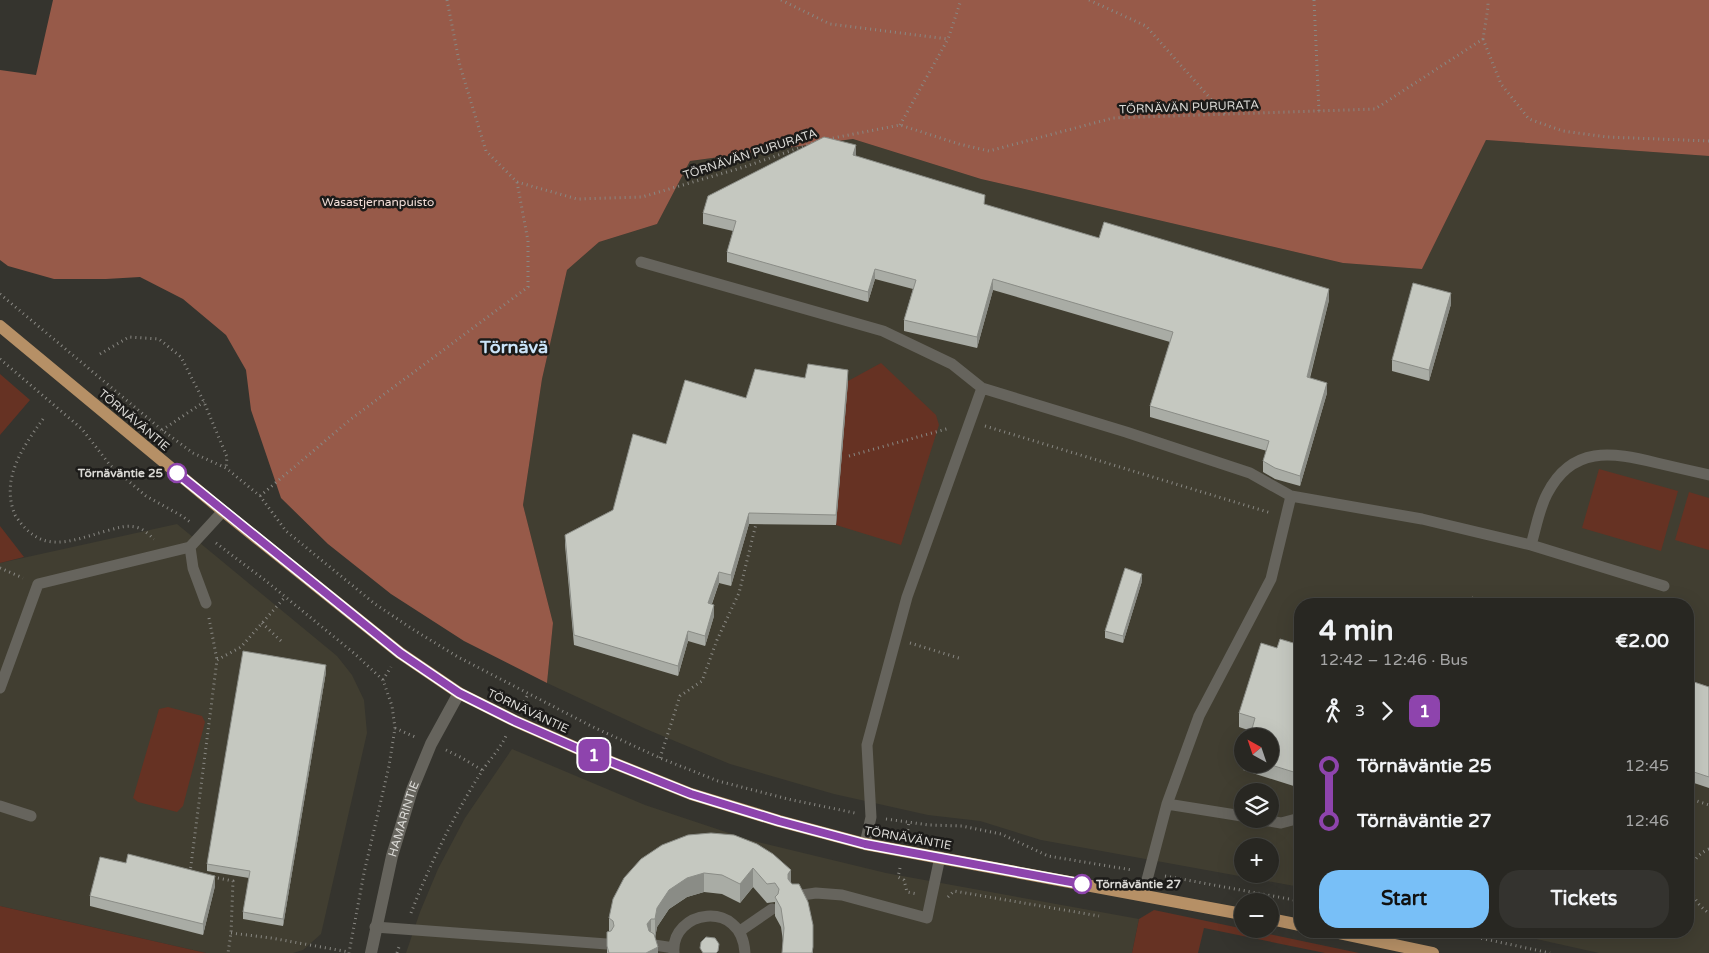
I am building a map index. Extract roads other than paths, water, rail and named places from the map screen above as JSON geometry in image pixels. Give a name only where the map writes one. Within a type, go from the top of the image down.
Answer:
[{"type":"main road","name":"TÖRNÄVÄNTIE","points":[[0,326],[222,511],[378,636],[459,693],[515,721],[581,750],[691,794],[779,821],[865,844],[1234,912]]},
{"type":"main road","name":"HAMARINTIE","points":[[371,953],[375,927],[392,856],[412,790],[431,744],[459,693]]},
{"type":"main road","points":[[1279,921],[1294,924]]},
{"type":"main road","points":[[1362,938],[1433,953]]},
{"type":"lane","points":[[641,262],[883,331],[952,364],[982,388],[1250,473],[1291,496],[1422,519],[1531,544],[1664,586]]},
{"type":"lane","points":[[865,844],[871,817],[867,745],[907,597],[982,388]]},
{"type":"lane","points":[[1531,544],[1547,494],[1561,473],[1577,461],[1599,454],[1627,456],[1709,475]]},
{"type":"lane","points":[[1143,895],[1167,804],[1199,716],[1271,579],[1291,496]]},
{"type":"lane","points":[[0,688],[38,584],[190,547],[222,511]]},
{"type":"lane","points":[[190,547],[193,568],[206,603]]},
{"type":"lane","points":[[1167,804],[1234,815]]},
{"type":"lane","points":[[0,806],[31,816]]},
{"type":"lane","points":[[1279,823],[1294,820]]},
{"type":"lane","points":[[795,896],[816,893],[842,895],[927,918],[940,858]]},
{"type":"lane","points":[[740,931],[772,910]]},
{"type":"lane","points":[[654,945],[674,951],[677,937],[684,926],[691,920],[703,916],[718,916],[730,921],[740,931],[745,942],[745,953]]},
{"type":"lane","points":[[375,927],[607,944]]},
{"type":"place","name":"Törnäväntie 25","points":[[177,473]]},
{"type":"place","name":"Törnäväntie 27","points":[[1082,884]]},
{"type":"district","name":"Törnävä","points":[[514,347]]},
{"type":"park label","name":"Wasastjernanpuisto","points":[[378,202]]}]
